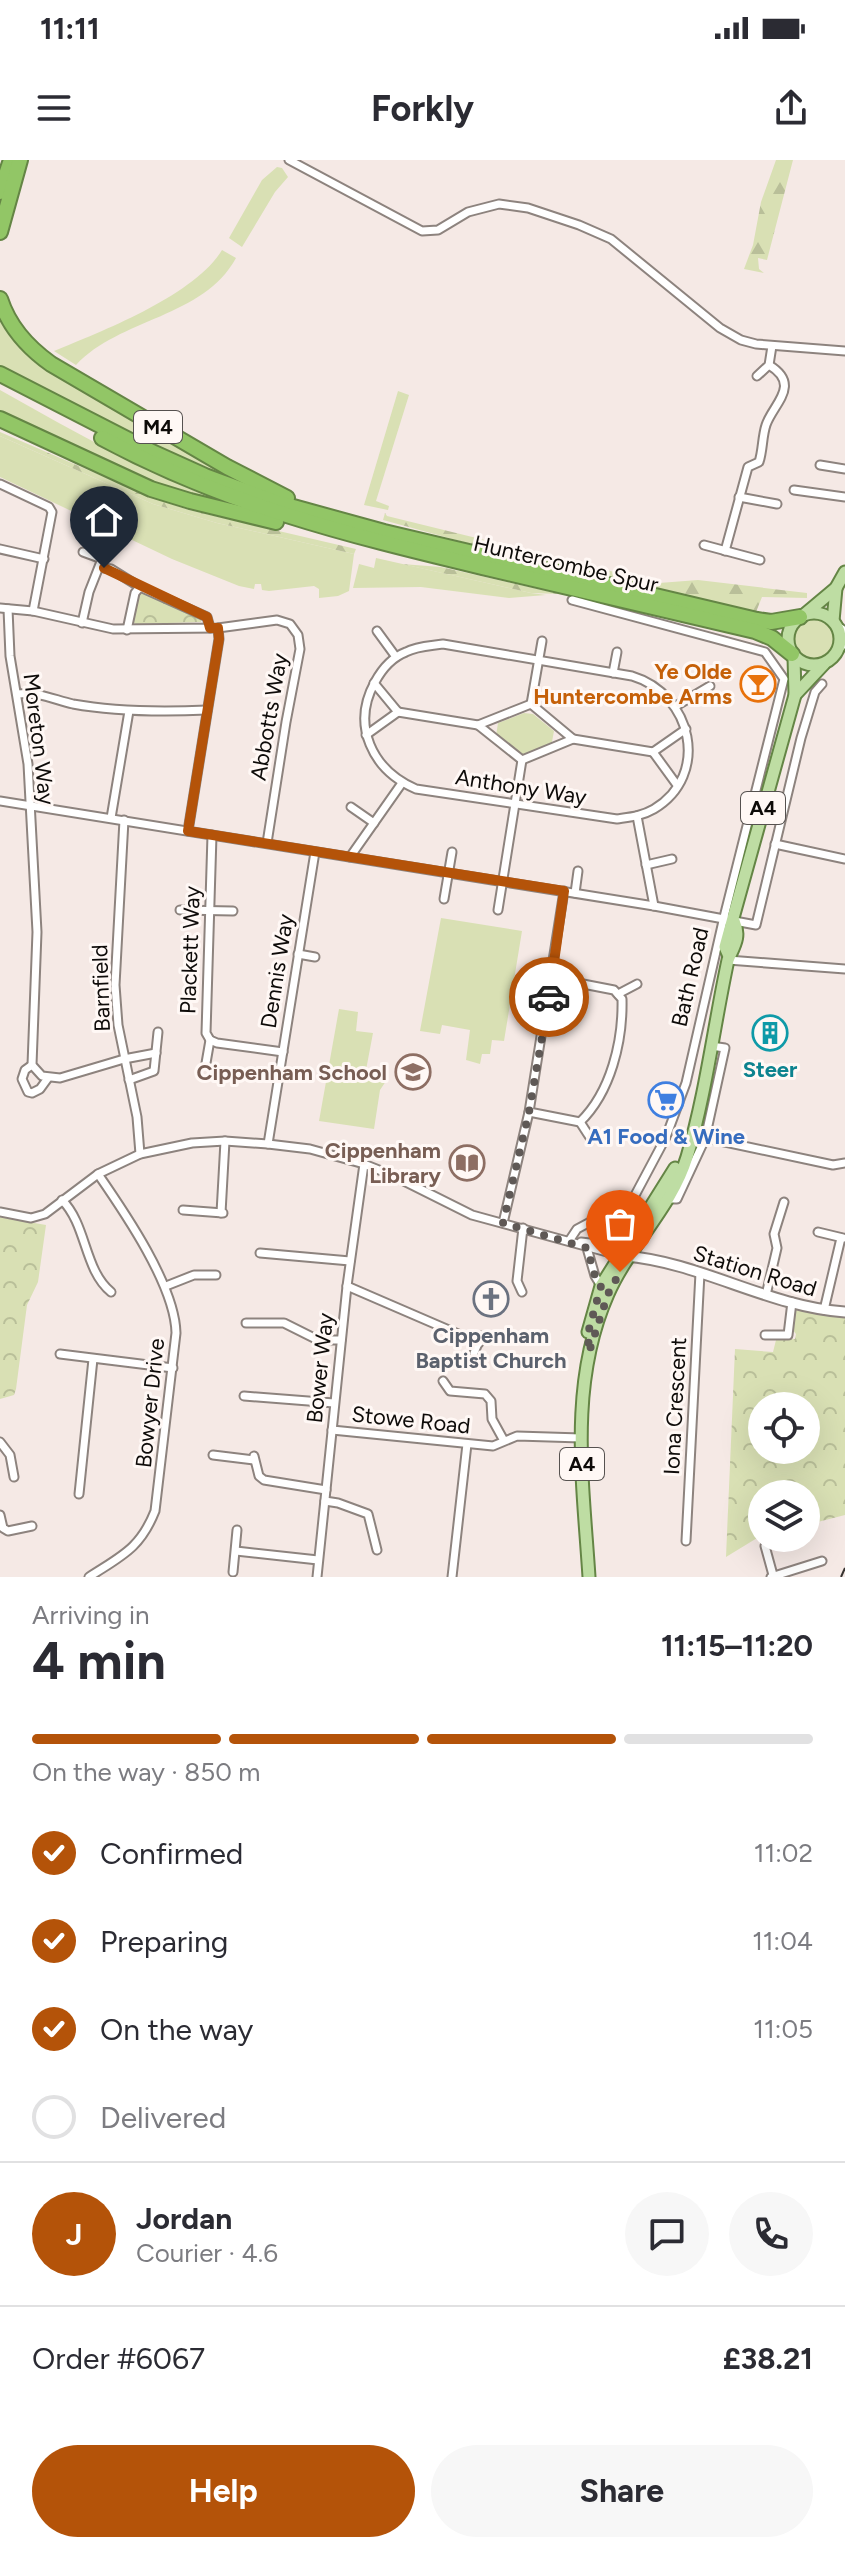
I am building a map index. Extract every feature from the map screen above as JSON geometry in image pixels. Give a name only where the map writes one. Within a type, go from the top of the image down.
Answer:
[{"type":"highway","points":[[0,192],[11,160]]},
{"type":"highway","points":[[0,232],[20,160]]},
{"type":"highway","name":"M4","points":[[0,299],[4,312],[20,336],[51,364],[244,477],[338,520]]},
{"type":"highway","name":"M4","points":[[0,374],[193,471],[275,502],[338,520]]},
{"type":"highway","name":"M4","points":[[0,382],[166,471],[250,505],[324,528]]},
{"type":"highway","name":"M4","points":[[0,419],[162,493],[257,518],[324,528]]},
{"type":"highway","name":"Huntercombe Spur","points":[[338,520],[760,621],[803,616]]},
{"type":"highway","name":"Huntercombe Spur","points":[[324,528],[755,631],[772,638],[793,655]]},
{"type":"main road","points":[[836,588],[841,646],[824,664],[806,665],[793,655],[788,645],[788,632],[792,624],[836,588],[845,572]]},
{"type":"main road","points":[[803,616],[817,613],[838,625]]},
{"type":"main road","name":"Bath Road","points":[[589,1352],[588,1333],[601,1286],[667,1199],[687,1158],[728,958],[725,947],[728,921],[795,695],[793,655]]},
{"type":"main road","name":"Bath Road","points":[[795,695],[824,664]]},
{"type":"main road","name":"Bath Road","points":[[589,1577],[581,1438],[582,1388],[589,1352],[608,1294],[627,1251],[691,1138]]},
{"type":"street","points":[[289,160],[422,231],[438,230],[468,212],[499,204],[528,208],[579,225],[611,239],[720,328],[741,340],[772,346],[845,351]]},
{"type":"street","points":[[757,376],[769,365],[772,346]]},
{"type":"street","points":[[725,551],[748,467],[759,462],[767,421],[782,400],[784,384],[779,371],[769,365]]},
{"type":"street","points":[[820,465],[845,469]]},
{"type":"street","points":[[0,484],[49,507],[52,512],[33,611]]},
{"type":"street","points":[[794,490],[845,497]]},
{"type":"street","points":[[739,497],[777,504]]},
{"type":"street","points":[[704,545],[760,560]]},
{"type":"street","points":[[0,549],[44,559]]},
{"type":"street","points":[[82,623],[89,592],[102,559],[83,552]]},
{"type":"street","points":[[104,568],[207,617],[214,628],[207,710],[188,831]]},
{"type":"street","points":[[127,630],[135,593],[140,587]]},
{"type":"street","name":"Bath Road","points":[[572,600],[765,652],[784,679],[728,921],[686,1083],[656,1160],[633,1199],[577,1229],[572,1242]]},
{"type":"street","points":[[4,608],[127,630],[214,628]]},
{"type":"street","name":"Moreton Way","points":[[4,608],[28,764],[37,932],[32,1065],[25,1070],[22,1079],[28,1092],[32,1093],[40,1089],[48,1078],[60,1078],[156,1053]]},
{"type":"street","name":"Abbotts Way","points":[[214,628],[277,620],[290,624],[298,635],[300,649],[267,843]]},
{"type":"street","points":[[377,631],[396,657]]},
{"type":"street","points":[[531,704],[542,641]]},
{"type":"street","points":[[350,857],[402,783],[383,768],[366,735],[365,710],[374,683],[396,657],[420,647],[443,644],[644,680],[659,688],[676,706],[686,729],[686,763],[677,785],[655,809],[637,816],[654,906]]},
{"type":"street","points":[[613,673],[617,652]]},
{"type":"street","points":[[374,683],[398,712],[478,725],[522,760]]},
{"type":"street","points":[[0,801],[564,891],[756,925],[801,738],[815,692],[822,684]]},
{"type":"street","points":[[676,706],[710,686]]},
{"type":"street","points":[[18,694],[29,692],[74,704],[129,711],[207,710]]},
{"type":"street","points":[[478,725],[531,704]]},
{"type":"street","points":[[531,704],[573,739],[653,752],[686,729]]},
{"type":"street","points":[[776,707],[790,711]]},
{"type":"street","points":[[111,818],[129,711]]},
{"type":"street","points":[[366,735],[398,712]]},
{"type":"street","points":[[522,760],[573,739]]},
{"type":"street","points":[[653,752],[677,785]]},
{"type":"street","points":[[498,910],[522,760]]},
{"type":"street","name":"Anthony Way","points":[[402,783],[416,789],[596,818],[637,816]]},
{"type":"street","points":[[351,807],[374,823]]},
{"type":"street","name":"Barnfield","points":[[124,820],[115,974],[118,1025],[137,1117],[140,1154]]},
{"type":"street","name":"Plackett Way","points":[[212,835],[205,1024],[210,1040],[225,1045],[283,1052]]},
{"type":"street","points":[[775,844],[845,859]]},
{"type":"street","name":"Dennis Way","points":[[268,1144],[315,852]]},
{"type":"street","points":[[444,899],[452,852]]},
{"type":"street","points":[[646,865],[672,859]]},
{"type":"street","points":[[575,893],[578,871]]},
{"type":"street","points":[[503,1223],[529,1112],[564,891]]},
{"type":"street","points":[[180,910],[233,911]]},
{"type":"street","points":[[298,954],[315,957]]},
{"type":"street","points":[[728,958],[845,969]]},
{"type":"street","points":[[552,978],[605,986],[622,999],[614,1062],[604,1088],[588,1115],[580,1122]]},
{"type":"street","points":[[618,994],[637,984]]},
{"type":"street","points":[[129,1080],[154,1071],[158,1032]]},
{"type":"street","points":[[206,1063],[210,1040]]},
{"type":"street","points":[[667,1199],[677,1199],[705,1139],[725,1048],[711,1046]]},
{"type":"street","points":[[32,1065],[48,1078]]},
{"type":"street","points":[[529,1112],[580,1122],[591,1139]]},
{"type":"street","points":[[691,1138],[833,1165],[845,1163]]},
{"type":"street","points":[[0,1212],[31,1218],[45,1214],[98,1174],[140,1154],[170,1146],[225,1141],[310,1149],[394,1176],[472,1215],[587,1248],[627,1251]]},
{"type":"street","points":[[183,1210],[223,1213],[225,1141]]},
{"type":"street","name":"Bower Way","points":[[317,1577],[347,1286],[364,1164]]},
{"type":"street","name":"Bowyer Drive","points":[[89,1577],[134,1547],[147,1532],[155,1511],[173,1368],[176,1318],[166,1286],[98,1174]]},
{"type":"street","points":[[62,1200],[73,1211],[98,1281],[111,1292]]},
{"type":"street","points":[[766,1295],[777,1248],[774,1234],[784,1202]]},
{"type":"street","points":[[522,1292],[517,1281],[523,1228]]},
{"type":"street","points":[[818,1232],[843,1238],[824,1310]]},
{"type":"street","points":[[572,1242],[627,1251]]},
{"type":"street","points":[[587,1248],[601,1286]]},
{"type":"street","name":"Station Road","points":[[627,1251],[766,1295],[824,1310],[845,1312]]},
{"type":"street","points":[[260,1253],[350,1261]]},
{"type":"street","name":"Iona Crescent","points":[[686,1541],[700,1273]]},
{"type":"street","points":[[166,1286],[194,1275],[216,1275]]},
{"type":"street","points":[[347,1286],[480,1339],[474,1353]]},
{"type":"street","points":[[765,1335],[788,1335],[792,1302]]},
{"type":"street","points":[[246,1323],[284,1323],[318,1340],[341,1340]]},
{"type":"street","points":[[60,1354],[173,1368]]},
{"type":"street","points":[[79,1494],[93,1359]]},
{"type":"street","points":[[443,1381],[450,1391],[485,1394],[491,1401],[492,1419],[503,1439]]},
{"type":"street","points":[[244,1396],[334,1403]]},
{"type":"street","name":"Stowe Road","points":[[332,1430],[493,1446],[503,1439],[517,1436],[581,1438]]},
{"type":"street","points":[[0,1442],[10,1455],[14,1477]]},
{"type":"street","points":[[452,1577],[467,1444]]},
{"type":"street","points":[[213,1455],[254,1458],[259,1476],[264,1480],[326,1490]]},
{"type":"street","points":[[325,1501],[368,1514],[377,1550]]},
{"type":"street","points":[[0,1518],[3,1528],[8,1531],[32,1526]]},
{"type":"street","points":[[233,1572],[237,1530]]},
{"type":"street","points":[[236,1551],[318,1560]]},
{"type":"street","points":[[766,1552],[772,1576],[818,1564]]},
{"type":"green space","points":[[776,160],[793,160],[767,260],[758,258],[759,269],[764,273],[744,269],[753,245],[761,202]]},
{"type":"green space","points":[[277,167],[282,168],[288,177],[275,192],[242,247],[229,238],[262,180]]},
{"type":"green space","points":[[222,250],[236,258],[221,278],[182,306],[115,337],[94,349],[76,365],[54,351],[122,322],[170,296],[191,282]]},
{"type":"green space","points":[[0,316],[10,334],[256,488],[164,449],[0,366]]},
{"type":"green space","points":[[0,390],[144,467],[233,507],[171,491],[0,414]]},
{"type":"green space","points":[[398,391],[409,395],[376,501],[389,506],[388,510],[364,505]]},
{"type":"green space","points":[[0,432],[153,498],[189,510],[356,549],[354,554],[217,523],[153,504],[0,436]]},
{"type":"green space","points":[[0,436],[153,504],[217,523],[354,554],[349,591],[319,598],[319,589],[314,586],[269,591],[262,590],[261,584],[255,584],[254,589],[172,559],[0,477]]},
{"type":"green space","points":[[385,513],[387,516],[659,583],[698,580],[807,593],[807,598],[762,597],[756,612],[489,549],[383,520]]},
{"type":"green space","points":[[376,558],[546,595],[509,598],[421,587],[353,588],[359,564],[374,568]]},
{"type":"green space","points":[[402,564],[441,567],[560,594],[531,593]]},
{"type":"green space","points":[[143,592],[201,618],[201,622],[136,624],[133,622],[139,595]]},
{"type":"green space","points":[[813,616],[829,622],[835,638],[829,654],[813,660],[797,654],[791,638],[797,622]]},
{"type":"green space","points":[[524,713],[533,714],[554,731],[551,747],[521,755],[496,736],[498,723]]},
{"type":"green space","points":[[441,918],[522,931],[504,1041],[492,1040],[490,1054],[482,1054],[480,1064],[466,1060],[470,1030],[442,1025],[440,1034],[420,1031]]},
{"type":"green space","points":[[339,1009],[358,1012],[356,1031],[373,1033],[366,1070],[380,1073],[386,1081],[380,1090],[374,1129],[319,1121]]},
{"type":"green space","points":[[0,1217],[46,1225],[38,1282],[27,1305],[16,1389],[14,1395],[0,1399]]},
{"type":"green space","points":[[796,1310],[845,1318],[845,1515],[820,1521],[820,1480],[748,1480],[748,1544],[726,1557],[735,1349],[773,1352],[776,1340],[795,1339],[792,1313]]},
{"type":"railway","points":[[841,1577],[845,1568]]},
{"type":"way so far","points":[[549,997],[529,1112],[503,1223],[574,1242],[589,1251],[595,1276],[601,1286],[588,1333],[589,1352],[608,1294],[620,1272]]},
{"type":"place","name":"Ye Olde Huntercombe Arms","points":[[758,684]]},
{"type":"place","name":"Steer","points":[[770,1033]]},
{"type":"place","name":"Cippenham School","points":[[413,1072]]},
{"type":"place","name":"A1 Food & Wine","points":[[666,1100]]},
{"type":"place","name":"Cippenham Library","points":[[467,1163]]},
{"type":"place","name":"Cippenham Baptist Church","points":[[491,1299]]},
{"type":"route","points":[[104,568],[207,617],[210,628],[218,628],[219,639],[188,831],[564,891],[549,997]]}]
